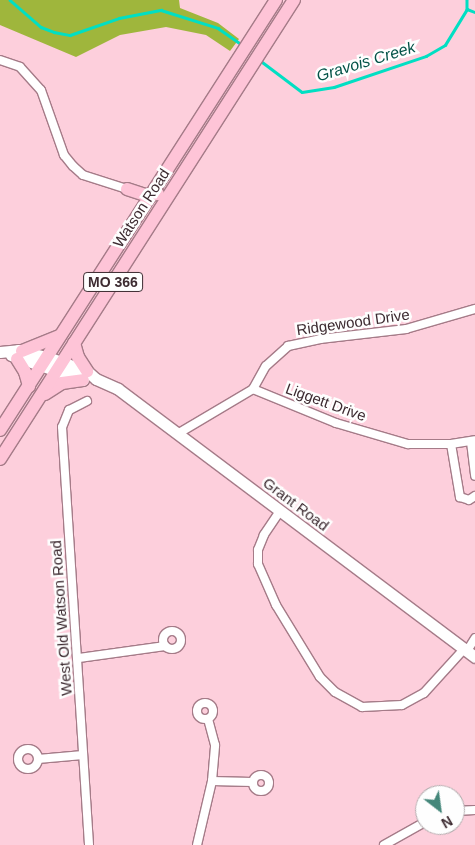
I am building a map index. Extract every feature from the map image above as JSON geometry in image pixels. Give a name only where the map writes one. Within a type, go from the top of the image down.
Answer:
[{"type":"main road","name":"Watson Road","points":[[0,458],[74,343],[240,54],[276,0]]},
{"type":"main road","name":"Watson Road","points":[[0,430],[141,210],[161,191],[254,63],[294,0]]},
{"type":"main road","points":[[127,189],[161,191]]},
{"type":"main road","points":[[127,189],[141,210]]},
{"type":"main road","points":[[29,386],[26,372],[12,354],[61,335]]},
{"type":"main road","points":[[39,398],[62,383],[89,377],[78,357],[74,343]]},
{"type":"street","points":[[0,60],[20,67],[42,90],[64,155],[73,166],[94,180],[127,189]]},
{"type":"street","name":"Ridgewood Drive","points":[[253,389],[266,366],[288,346],[320,339],[406,329],[475,309]]},
{"type":"street","name":"Grant Road","points":[[12,354],[60,366],[124,393],[469,652]]},
{"type":"street","points":[[179,433],[253,389]]},
{"type":"street","name":"Liggett Drive","points":[[253,389],[336,423],[408,444],[451,444],[473,441]]},
{"type":"street","name":"West Old Watson Road","points":[[87,401],[69,410],[62,427],[79,658],[89,845]]},
{"type":"street","points":[[473,441],[475,476]]},
{"type":"street","points":[[451,444],[460,497],[469,500],[475,496]]},
{"type":"street","points":[[280,511],[264,535],[258,564],[276,605],[320,676],[335,692],[362,706],[402,704],[424,693],[469,652],[475,638]]},
{"type":"street","points":[[79,658],[165,646]]},
{"type":"street","points":[[197,845],[212,781],[215,745],[208,719]]},
{"type":"street","points":[[38,759],[83,755]]},
{"type":"street","points":[[212,781],[252,782]]},
{"type":"street","points":[[384,845],[415,828]]},
{"type":"green space","points":[[0,0],[179,0],[180,8],[218,23],[239,39],[230,51],[206,35],[166,27],[120,35],[76,57],[0,25]]},
{"type":"waterway","name":"Gravois Creek","points":[[10,0],[41,27],[54,32],[70,35],[119,18],[161,10],[218,28],[241,44]]},
{"type":"waterway","points":[[467,0],[467,9]]},
{"type":"waterway","name":"Gravois Creek","points":[[261,61],[302,92],[334,87],[426,56],[445,45],[467,9],[475,12]]}]
